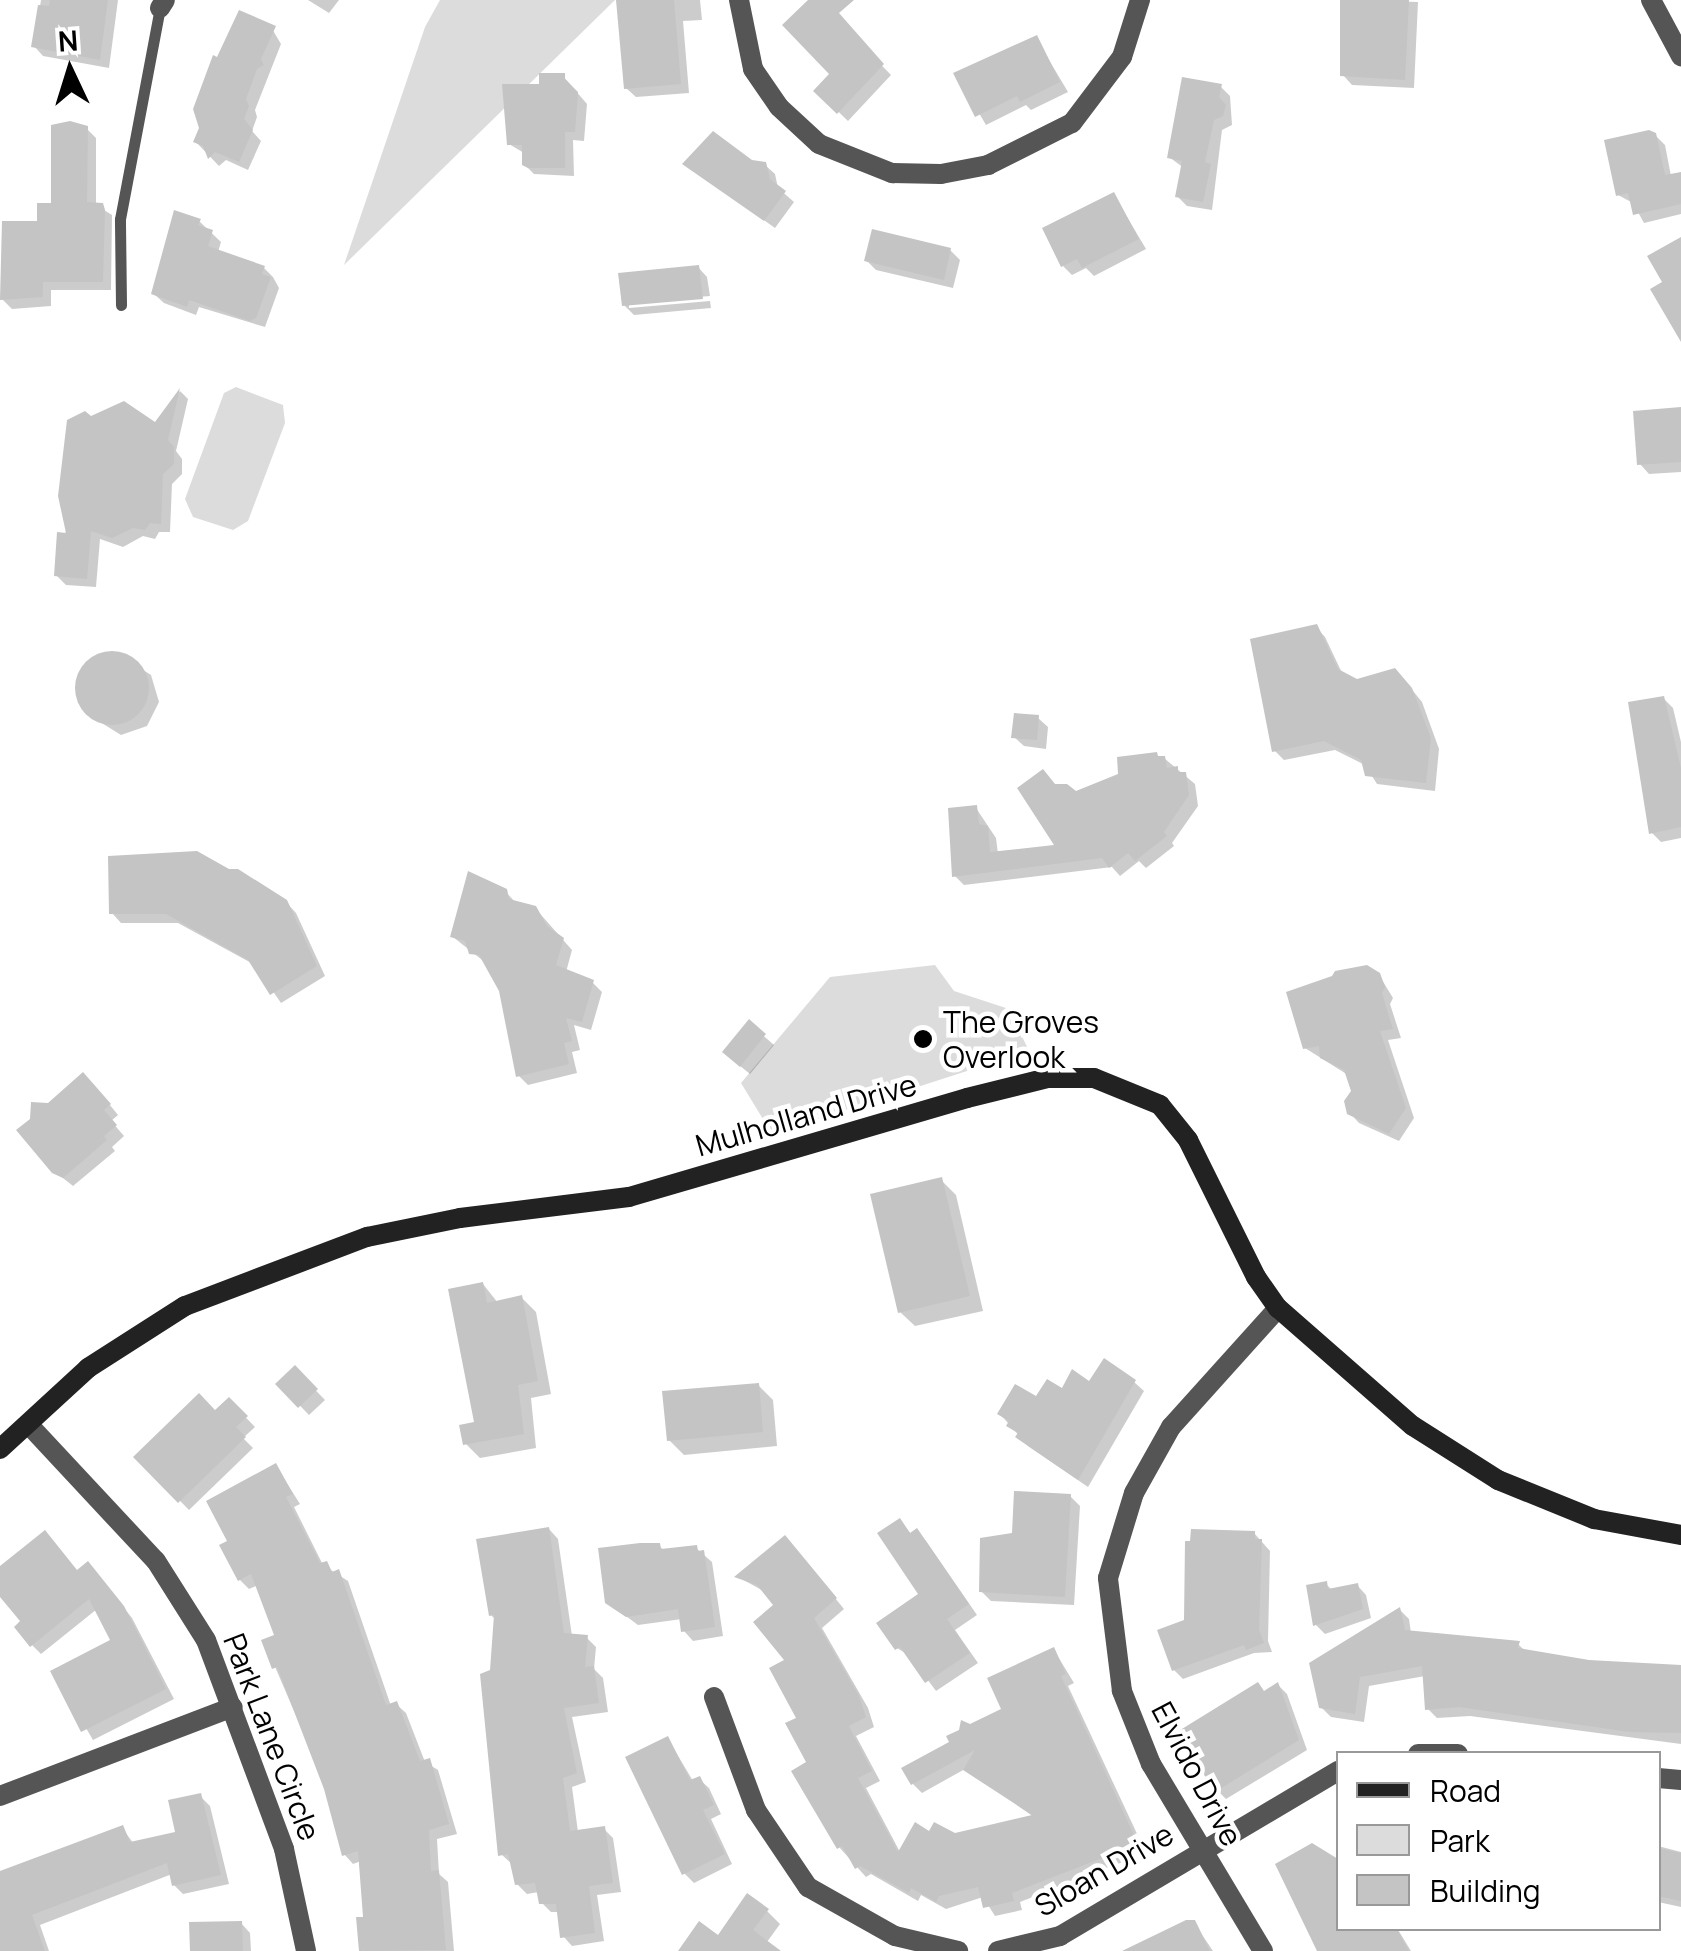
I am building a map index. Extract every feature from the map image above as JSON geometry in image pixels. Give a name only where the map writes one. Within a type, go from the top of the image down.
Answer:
[{"type":"main road","name":"Mulholland Drive","points":[[1,1447],[88,1368],[185,1306],[367,1237],[460,1218],[629,1197],[1048,1078],[1094,1078],[1160,1105],[1188,1140],[1256,1276],[1278,1308],[1413,1426],[1498,1480],[1594,1519],[1681,1535]]},
{"type":"street","points":[[739,0],[753,69],[779,108],[819,144],[892,172],[941,174],[988,165],[1072,123],[1122,57],[1140,0]]},
{"type":"street","points":[[1650,0],[1681,56]]},
{"type":"street","name":"Elvido Drive","points":[[1263,1951],[1151,1764],[1122,1691],[1108,1578],[1134,1493],[1171,1427],[1278,1308]]},
{"type":"street","name":"Park Lane Circle","points":[[29,1424],[156,1561],[206,1640],[284,1849],[306,1951]]},
{"type":"street","points":[[714,1697],[756,1810],[808,1886],[895,1936],[958,1951]]},
{"type":"street","points":[[0,1796],[234,1707]]},
{"type":"street","name":"Sloan Drive","points":[[998,1951],[1060,1936],[1336,1772]]},
{"type":"lane","points":[[122,305],[120,219],[162,4]]},
{"type":"green space","points":[[440,0],[615,0],[344,265],[425,27]]},
{"type":"green space","points":[[236,387],[283,405],[285,423],[248,521],[233,530],[193,517],[185,499],[224,393]]},
{"type":"green space","points":[[935,965],[954,991],[1009,1009],[1029,1051],[772,1134],[741,1083],[830,977]]},
{"type":"building","points":[[50,0],[108,0],[100,60],[31,47],[38,5],[49,6]]},
{"type":"building","points":[[616,0],[674,0],[681,84],[624,89]]},
{"type":"building","points":[[808,0],[854,0],[839,13],[884,64],[837,114],[813,91],[829,74],[782,25]]},
{"type":"building","points":[[1340,0],[1409,0],[1405,80],[1340,76]]},
{"type":"building","points":[[239,10],[276,26],[261,59],[264,65],[257,69],[246,99],[249,106],[244,119],[253,130],[239,162],[215,152],[208,159],[203,146],[193,142],[199,128],[193,109],[213,55],[217,57]]},
{"type":"building","points":[[1037,35],[1060,82],[1020,102],[1017,96],[975,117],[953,73]]},
{"type":"building","points":[[539,73],[565,73],[565,79],[578,92],[575,132],[565,132],[565,168],[528,168],[522,165],[522,145],[507,145],[502,84],[539,84]]},
{"type":"building","points":[[1182,77],[1222,84],[1219,97],[1226,105],[1223,116],[1214,120],[1205,162],[1211,164],[1203,202],[1175,197],[1182,161],[1167,158]]},
{"type":"building","points":[[70,121],[88,126],[87,202],[103,203],[105,210],[103,282],[43,282],[43,297],[0,300],[2,221],[37,221],[37,203],[51,203],[51,125]]},
{"type":"building","points":[[1649,130],[1656,133],[1665,175],[1681,172],[1681,204],[1633,215],[1628,193],[1616,196],[1604,140]]},
{"type":"building","points":[[713,131],[752,160],[766,162],[770,179],[786,191],[764,221],[682,164]]},
{"type":"building","points":[[1114,192],[1139,239],[1082,268],[1077,259],[1061,267],[1042,228]]},
{"type":"building","points":[[174,210],[201,219],[198,225],[213,230],[208,246],[265,266],[262,274],[271,277],[256,318],[250,321],[189,300],[187,307],[151,294]]},
{"type":"building","points":[[872,229],[951,248],[944,280],[864,261]]},
{"type":"building","points":[[1681,237],[1681,342],[1650,289],[1662,282],[1647,256]]},
{"type":"building","points":[[699,265],[703,299],[622,306],[618,273]]},
{"type":"building","points":[[180,388],[168,440],[174,447],[174,464],[163,474],[161,524],[150,523],[145,530],[133,528],[112,538],[91,531],[87,579],[54,576],[57,532],[66,533],[58,496],[67,420],[85,411],[91,416],[124,401],[155,422]]},
{"type":"building","points":[[1681,407],[1681,462],[1637,465],[1633,411]]},
{"type":"building","points":[[1317,624],[1338,669],[1357,679],[1395,668],[1412,688],[1431,738],[1426,783],[1365,776],[1361,760],[1324,741],[1272,752],[1250,639]]},
{"type":"building","points":[[112,651],[138,662],[149,688],[138,714],[112,725],[86,714],[75,688],[86,662]]},
{"type":"building","points":[[1664,696],[1681,768],[1681,827],[1649,834],[1628,702]]},
{"type":"building","points":[[1014,713],[1039,715],[1037,740],[1011,738]]},
{"type":"building","points":[[1157,752],[1158,756],[1165,756],[1167,768],[1178,766],[1178,772],[1186,772],[1189,795],[1164,832],[1167,836],[1135,861],[1128,853],[1109,868],[1102,858],[952,877],[948,808],[977,805],[979,824],[988,826],[990,852],[1054,845],[1017,788],[1043,769],[1055,784],[1067,784],[1076,791],[1118,774],[1117,757]]},
{"type":"building","points":[[197,851],[229,869],[238,869],[287,900],[317,966],[270,995],[248,960],[166,914],[109,914],[108,856]]},
{"type":"building","points":[[468,871],[507,889],[509,899],[536,906],[547,926],[564,938],[556,965],[594,980],[582,1022],[566,1018],[572,1041],[564,1043],[569,1064],[516,1077],[499,991],[479,955],[469,954],[465,941],[450,937]]},
{"type":"building","points":[[1367,965],[1380,973],[1385,987],[1382,993],[1393,1029],[1380,1031],[1406,1108],[1389,1134],[1347,1114],[1344,1101],[1351,1091],[1344,1070],[1320,1058],[1319,1046],[1303,1049],[1286,992],[1332,976],[1335,971]]},
{"type":"building","points":[[749,1019],[766,1034],[740,1067],[722,1052]]},
{"type":"building","points":[[83,1072],[111,1104],[104,1110],[117,1125],[104,1136],[107,1140],[63,1178],[52,1173],[16,1130],[30,1119],[31,1102],[48,1103]]},
{"type":"building","points":[[942,1177],[970,1296],[898,1313],[870,1194]]},
{"type":"building","points":[[483,1282],[487,1303],[522,1295],[538,1381],[518,1385],[524,1434],[463,1445],[459,1425],[474,1422],[448,1289]]},
{"type":"building","points":[[1104,1358],[1136,1380],[1078,1480],[1015,1437],[1018,1433],[1006,1426],[1009,1421],[997,1414],[1015,1384],[1036,1396],[1047,1379],[1062,1388],[1072,1369],[1089,1381]]},
{"type":"building","points":[[295,1365],[318,1389],[298,1408],[275,1384]]},
{"type":"building","points":[[759,1383],[763,1432],[667,1441],[662,1391]]},
{"type":"building","points":[[199,1393],[215,1410],[229,1397],[248,1416],[236,1427],[246,1437],[178,1503],[133,1457]]},
{"type":"building","points":[[276,1463],[293,1494],[286,1497],[320,1563],[327,1561],[332,1572],[339,1569],[386,1705],[397,1701],[420,1761],[430,1758],[449,1824],[429,1830],[431,1871],[439,1870],[446,1950],[359,1951],[356,1917],[363,1917],[358,1851],[342,1856],[324,1789],[277,1667],[272,1669],[261,1640],[274,1635],[251,1574],[238,1581],[219,1545],[227,1541],[206,1501]]},
{"type":"building","points":[[1014,1491],[1071,1494],[1065,1597],[979,1592],[980,1538],[1012,1533]]},
{"type":"building","points":[[900,1518],[910,1533],[917,1528],[969,1604],[947,1619],[970,1653],[925,1683],[900,1647],[895,1650],[876,1623],[918,1594],[877,1533]]},
{"type":"building","points":[[549,1527],[564,1633],[588,1635],[585,1667],[594,1666],[599,1703],[564,1708],[577,1773],[563,1778],[570,1831],[605,1826],[613,1883],[589,1886],[595,1933],[560,1938],[556,1904],[539,1904],[535,1883],[515,1885],[508,1854],[498,1856],[480,1674],[490,1670],[494,1615],[489,1616],[476,1539]]},
{"type":"building","points":[[1191,1529],[1255,1531],[1255,1539],[1262,1539],[1259,1630],[1264,1643],[1246,1650],[1244,1645],[1172,1671],[1157,1630],[1184,1620],[1185,1541],[1190,1541]]},
{"type":"building","points":[[45,1530],[77,1570],[88,1561],[124,1606],[166,1689],[81,1732],[50,1671],[110,1640],[89,1599],[30,1647],[14,1627],[20,1621],[0,1597],[0,1566]]},
{"type":"building","points":[[785,1535],[837,1598],[814,1618],[859,1696],[866,1717],[849,1726],[872,1771],[858,1778],[898,1852],[915,1822],[929,1831],[934,1822],[955,1833],[1032,1815],[963,1770],[975,1750],[911,1785],[901,1768],[949,1742],[946,1736],[959,1730],[961,1720],[970,1724],[1001,1709],[987,1678],[1054,1647],[1066,1674],[1061,1676],[1138,1844],[1012,1893],[1014,1901],[983,1908],[978,1887],[939,1896],[936,1902],[911,1888],[909,1893],[860,1866],[855,1869],[842,1846],[837,1849],[791,1771],[806,1762],[785,1723],[796,1718],[769,1668],[784,1660],[753,1622],[773,1605],[757,1585],[734,1577]]},
{"type":"building","points":[[660,1543],[661,1549],[697,1545],[698,1551],[704,1550],[715,1627],[681,1632],[678,1609],[626,1617],[605,1603],[598,1548]]},
{"type":"building","points":[[1327,1581],[1328,1589],[1358,1583],[1363,1609],[1313,1626],[1306,1585]]},
{"type":"building","points":[[1400,1607],[1405,1630],[1520,1641],[1518,1648],[1589,1660],[1681,1665],[1681,1733],[1629,1732],[1459,1707],[1425,1710],[1422,1666],[1360,1677],[1355,1714],[1319,1708],[1309,1663]]},
{"type":"building","points":[[1258,1682],[1264,1691],[1278,1682],[1299,1740],[1215,1792],[1177,1732]]},
{"type":"building","points":[[668,1736],[690,1780],[700,1776],[714,1805],[703,1810],[725,1854],[682,1875],[625,1757]]},
{"type":"building","points":[[201,1793],[221,1875],[172,1886],[167,1863],[32,1915],[45,1951],[0,1951],[0,1871],[123,1825],[130,1842],[175,1832],[168,1800]]},
{"type":"building","points":[[1312,1843],[1336,1858],[1336,1931],[1398,1931],[1409,1951],[1317,1951],[1275,1864]]},
{"type":"building","points":[[1661,1849],[1681,1853],[1681,1901],[1661,1897]]},
{"type":"building","points":[[747,1893],[769,1909],[753,1930],[781,1951],[678,1951],[699,1921],[718,1935]]},
{"type":"building","points":[[1186,1920],[1195,1920],[1210,1951],[1122,1951]]},
{"type":"building","points":[[242,1921],[243,1951],[190,1951],[189,1922]]},
{"type":"place","name":"The Groves Overlook","points":[[923,1039]]}]
